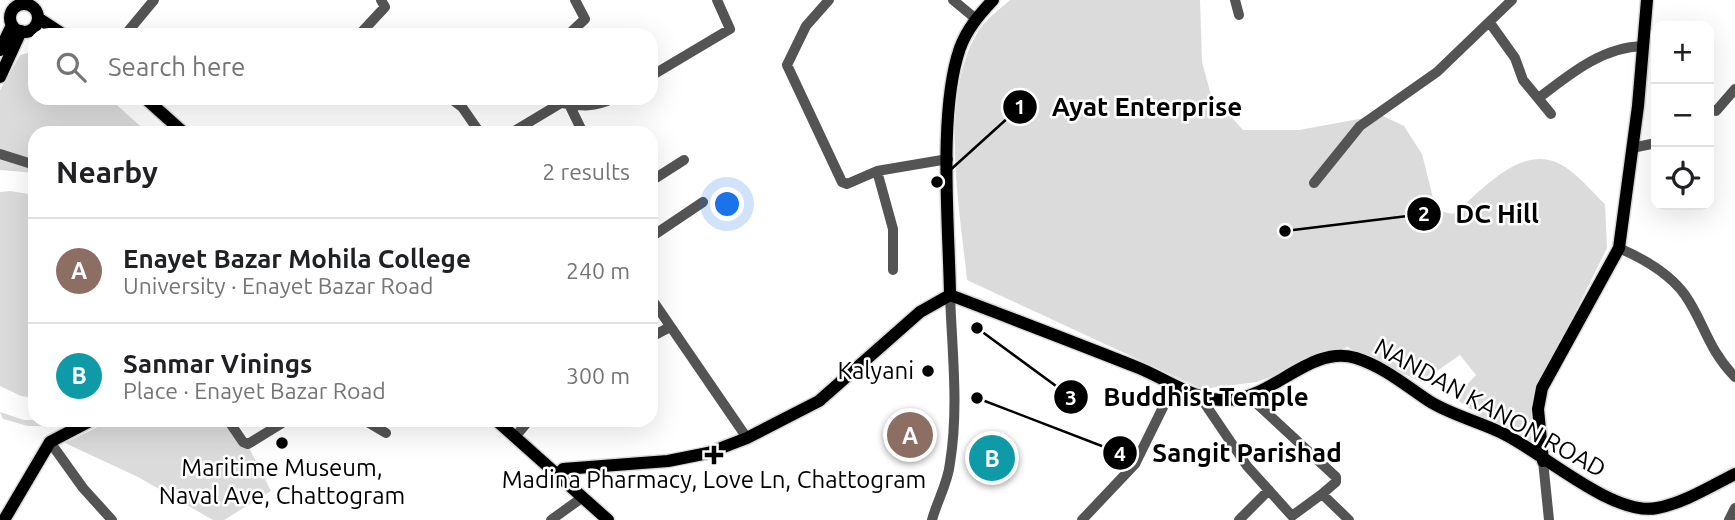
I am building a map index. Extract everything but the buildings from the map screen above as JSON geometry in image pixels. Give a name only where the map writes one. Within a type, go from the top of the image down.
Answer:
[{"type":"main road","points":[[561,472],[668,461],[708,453],[747,438],[819,401],[920,312],[950,295],[948,159],[954,76],[959,50],[976,19],[993,0]]},
{"type":"main road","points":[[1544,461],[1538,409],[1542,388],[1619,248],[1647,0]]},
{"type":"main road","points":[[0,50],[17,17],[32,3]]},
{"type":"main road","points":[[17,17],[35,28]]},
{"type":"main road","points":[[17,17],[46,28]]},
{"type":"main road","points":[[0,77],[17,17]]},
{"type":"main road","points":[[153,105],[176,126]]},
{"type":"main road","points":[[165,105],[188,126]]},
{"type":"main road","name":"NANDAN KANON ROAD","points":[[950,295],[1201,398],[1229,400],[1254,395],[1318,362],[1345,356],[1387,372],[1453,413],[1504,433],[1544,461],[1616,501],[1656,509],[1735,474]]},
{"type":"main road","points":[[4,518],[50,442],[79,427]]},
{"type":"main road","points":[[505,427],[618,520]]},
{"type":"main road","points":[[517,427],[583,498],[608,520]]},
{"type":"street","points":[[131,28],[154,0]]},
{"type":"street","points":[[365,28],[384,7],[381,0]]},
{"type":"street","points":[[575,0],[585,19],[575,28]]},
{"type":"street","points":[[658,72],[730,29],[717,0]]},
{"type":"street","points":[[830,0],[806,26],[787,65],[842,182],[846,184],[877,171],[948,159]]},
{"type":"street","points":[[953,0],[976,19]]},
{"type":"street","points":[[1235,0],[1239,15]]},
{"type":"street","points":[[1314,183],[1360,126],[1437,72],[1512,0]]},
{"type":"street","points":[[1490,23],[1515,58],[1524,80],[1550,114]]},
{"type":"street","points":[[1539,97],[1576,71],[1613,50],[1643,46]]},
{"type":"street","points":[[1714,110],[1735,89]]},
{"type":"street","points":[[459,105],[475,126]]},
{"type":"street","points":[[522,126],[558,105]]},
{"type":"street","points":[[570,105],[580,126]]},
{"type":"street","points":[[1632,148],[1651,144]]},
{"type":"street","points":[[0,154],[28,163]]},
{"type":"street","points":[[658,177],[684,160]]},
{"type":"street","points":[[877,171],[893,229],[893,270]]},
{"type":"street","points":[[658,232],[703,202]]},
{"type":"street","points":[[1619,248],[1635,255],[1678,287],[1723,365],[1735,377]]},
{"type":"street","points":[[932,520],[950,467],[952,451],[954,418],[950,295]]},
{"type":"street","points":[[658,309],[747,438]]},
{"type":"street","points":[[658,333],[670,327]]},
{"type":"street","points":[[1723,365],[1735,360]]},
{"type":"street","points":[[1082,520],[1135,464],[1174,385]]},
{"type":"street","points":[[1201,398],[1247,466],[1292,516],[1336,482],[1336,477],[1254,401],[1254,395]]},
{"type":"street","points":[[233,427],[243,442],[248,444],[276,427]]},
{"type":"street","points":[[376,427],[386,433]]},
{"type":"street","points":[[520,430],[523,427]]},
{"type":"street","points":[[50,442],[83,488],[113,520]]},
{"type":"street","points":[[1544,461],[1549,520]]},
{"type":"street","points":[[1239,520],[1269,490]]},
{"type":"street","points":[[1322,494],[1349,520]]},
{"type":"street","points":[[551,520],[583,498]]},
{"type":"street","points":[[1730,520],[1735,508]]},
{"type":"shaded area","points":[[1010,0],[1200,0],[1202,62],[1211,95],[1243,130],[1299,130],[1381,115],[1404,126],[1422,154],[1436,210],[1453,214],[1502,173],[1531,160],[1545,159],[1560,164],[1578,177],[1605,204],[1607,248],[1533,398],[1531,450],[1454,398],[1476,375],[1460,355],[1421,382],[1347,347],[1257,382],[1202,389],[967,280],[955,152],[959,86],[966,56],[979,30]]},
{"type":"shaded area","points":[[28,53],[28,105],[117,105],[140,126],[28,126],[28,172],[0,170],[0,90],[20,55]]},
{"type":"shaded area","points":[[0,192],[28,194],[28,397],[0,386]]},
{"type":"shaded area","points":[[0,412],[28,420],[28,426],[3,419]]},
{"type":"shaded area","points":[[98,427],[239,427],[271,491],[224,520],[213,520],[138,477],[65,443]]},
{"type":"place","name":"Ayat Enterprise","points":[[937,182]]},
{"type":"place","name":"DC Hill","points":[[1285,231]]},
{"type":"place","name":"Buddhist Temple","points":[[977,328]]},
{"type":"place","name":"Kalyani","points":[[928,371]]},
{"type":"place","name":"Sangit Parishad","points":[[977,398]]},
{"type":"place","name":"Enayet Bazar Mohila College","points":[[910,435]]},
{"type":"place","name":"Maritime Museum, Naval Ave, Chattogram","points":[[282,443]]},
{"type":"place","name":"Madina Pharmacy, Love Ln, Chattogram","points":[[714,455]]},
{"type":"place","name":"Sanmar Vinings","points":[[992,458]]}]
